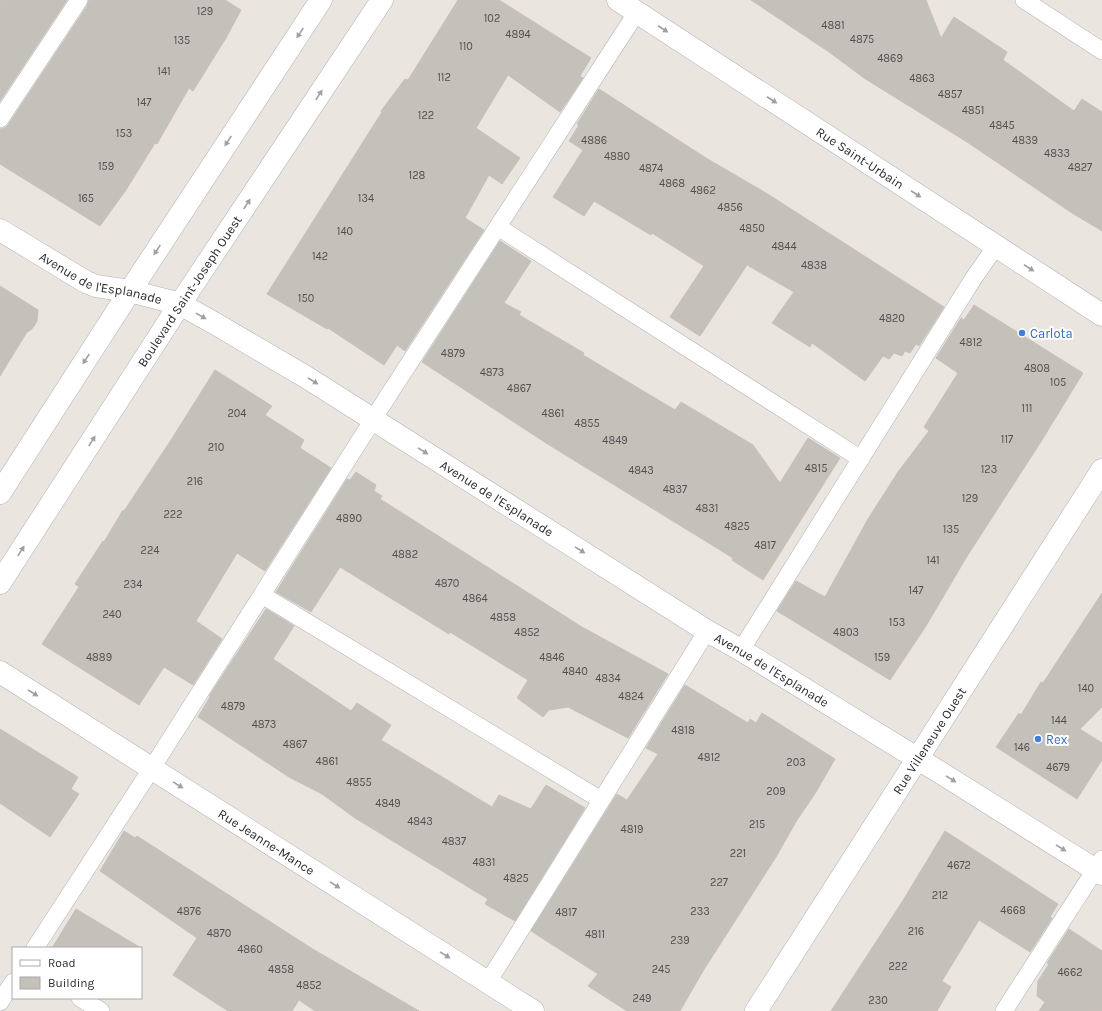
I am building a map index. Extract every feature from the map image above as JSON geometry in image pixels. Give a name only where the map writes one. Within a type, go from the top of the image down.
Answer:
[{"type":"street","points":[[0,493],[130,291],[321,0]]},
{"type":"street","name":"Boulevard Saint-Joseph Ouest","points":[[0,583],[180,304],[382,0]]},
{"type":"street","name":"Rue Saint-Urbain","points":[[618,0],[1102,315]]},
{"type":"street","name":"Avenue de l'Esplanade","points":[[0,230],[86,282],[96,286],[130,291],[180,304],[306,377],[707,631],[741,650],[918,759],[1100,867]]},
{"type":"street","name":"Rue Villeneuve Ouest","points":[[756,1011],[1102,470]]},
{"type":"street","name":"Rue Jeanne-Mance","points":[[0,672],[488,982],[519,1007]]},
{"type":"lane","points":[[0,119],[79,0]]},
{"type":"lane","points":[[1024,0],[1102,51]]},
{"type":"lane","points":[[36,947],[637,12]]},
{"type":"lane","points":[[498,227],[861,459]]},
{"type":"lane","points":[[741,650],[973,279],[996,246]]},
{"type":"lane","points":[[262,595],[601,800]]},
{"type":"lane","points":[[488,982],[707,631]]},
{"type":"lane","points":[[1004,1011],[1100,867]]},
{"type":"lane","points":[[0,1002],[12,984]]},
{"type":"lane","points":[[82,999],[101,1011]]},
{"type":"building","points":[[0,0],[67,0],[0,101]]},
{"type":"building","points":[[89,0],[225,0],[241,10],[226,38],[193,91],[189,88],[157,144],[155,143],[126,190],[100,226],[0,164],[0,129],[5,128],[8,125],[87,6]]},
{"type":"building","points":[[458,0],[499,0],[591,58],[580,76],[583,78],[560,112],[508,75],[476,128],[520,158],[502,184],[489,175],[465,218],[484,230],[405,351],[397,345],[384,365],[328,328],[327,329],[267,294],[382,112],[381,111],[405,79],[408,80]]},
{"type":"building","points":[[751,0],[926,0],[941,38],[954,17],[1007,52],[1003,60],[1074,111],[1082,99],[1102,112],[1102,231],[1072,213],[967,142],[864,78],[829,52]]},
{"type":"building","points":[[599,89],[706,158],[766,193],[944,307],[919,346],[916,344],[910,353],[905,351],[902,356],[894,353],[889,359],[883,356],[865,381],[812,343],[810,347],[772,323],[794,292],[747,265],[700,336],[670,317],[704,266],[652,233],[651,235],[594,201],[584,216],[553,197],[583,150],[569,141],[579,125],[577,124]]},
{"type":"building","points":[[500,241],[531,261],[504,303],[521,312],[519,315],[584,353],[583,355],[675,410],[681,402],[753,445],[780,483],[808,438],[840,458],[763,580],[732,560],[733,558],[546,443],[422,362]]},
{"type":"building","points":[[0,286],[38,310],[37,321],[31,330],[27,332],[0,376]]},
{"type":"building","points":[[974,305],[1083,373],[966,558],[926,626],[890,680],[777,611],[796,581],[825,597],[868,519],[898,472],[929,431],[924,427],[958,373],[936,358],[961,318],[964,320]]},
{"type":"building","points":[[215,370],[272,406],[265,415],[304,440],[300,448],[331,468],[265,571],[237,553],[196,621],[222,639],[193,685],[164,667],[139,705],[42,644],[79,587],[75,584],[171,440]]},
{"type":"building","points":[[356,472],[376,485],[374,491],[382,496],[380,499],[582,627],[668,674],[628,738],[568,707],[549,710],[543,717],[517,698],[528,680],[450,632],[449,634],[340,567],[311,612],[276,592],[347,479],[350,480]]},
{"type":"building","points":[[1102,593],[1102,707],[1080,729],[1102,743],[1102,760],[1077,799],[996,747],[1019,713],[1021,715],[1041,682],[1043,683]]},
{"type":"building","points":[[266,609],[294,626],[273,659],[351,711],[357,703],[391,725],[381,740],[492,807],[499,795],[531,809],[546,785],[585,808],[515,921],[485,904],[488,899],[355,818],[322,794],[289,777],[198,717],[210,697],[209,696]]},
{"type":"building","points":[[685,685],[748,723],[750,719],[756,723],[762,713],[835,759],[776,857],[703,971],[680,1011],[627,1011],[588,986],[598,974],[531,931],[617,794],[627,800],[658,754],[646,748]]},
{"type":"building","points":[[0,729],[78,777],[71,789],[79,794],[50,837],[0,803]]},
{"type":"building","points":[[124,831],[135,838],[137,836],[311,948],[419,1011],[315,1011],[299,1000],[292,1011],[228,1011],[173,975],[197,938],[100,871]]},
{"type":"building","points":[[945,831],[1058,904],[1050,917],[1052,918],[1030,952],[979,920],[942,981],[951,987],[937,1011],[831,1011],[902,902]]},
{"type":"building","points":[[76,909],[139,947],[53,947]]},
{"type":"building","points":[[1069,929],[1102,951],[1102,1011],[1039,1011],[1045,1002],[1037,996],[1038,981],[1049,964],[1047,963]]},
{"type":"place","name":"Carlota","points":[[1022,333]]},
{"type":"place","name":"Rex","points":[[1038,739]]}]
